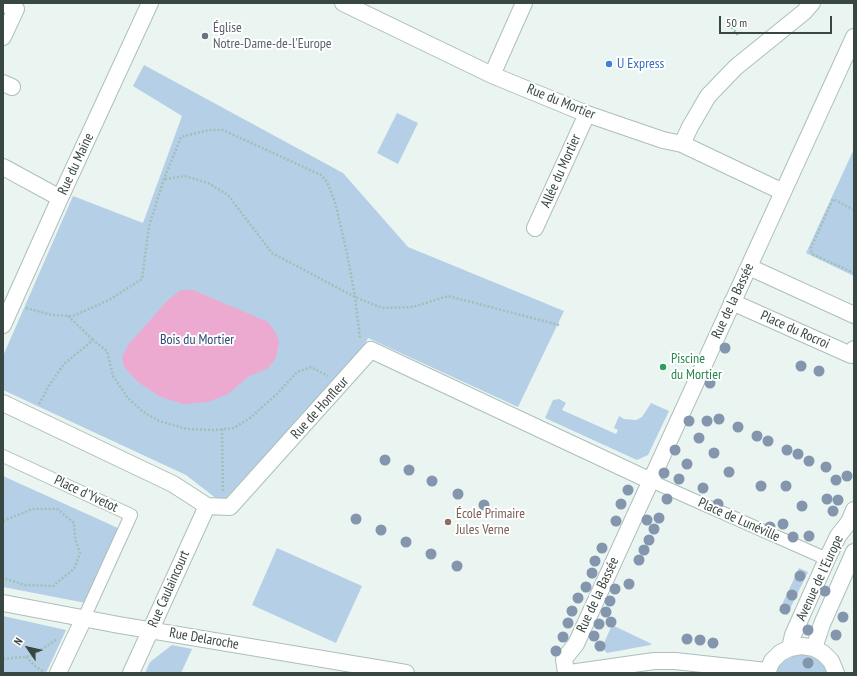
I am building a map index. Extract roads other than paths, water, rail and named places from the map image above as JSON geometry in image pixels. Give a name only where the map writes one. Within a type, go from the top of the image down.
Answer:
[{"type":"street","name":"Rue du Maine","points":[[3,325],[150,3]]},
{"type":"street","name":"Rue du Mortier","points":[[343,3],[492,75],[587,114],[663,140],[682,144],[783,192]]},
{"type":"street","points":[[492,75],[524,3]]},
{"type":"street","points":[[682,144],[708,96],[736,67],[804,12],[812,3]]},
{"type":"street","points":[[3,37],[12,5]]},
{"type":"street","name":"Rue de la Bassée","points":[[566,673],[564,659],[576,644],[854,37]]},
{"type":"street","name":"Allée du Mortier","points":[[535,228],[587,114]]},
{"type":"street","points":[[3,167],[60,198]]},
{"type":"street","points":[[749,267],[854,315]]},
{"type":"street","name":"Place du Rocroi","points":[[732,302],[851,355],[854,349]]},
{"type":"street","name":"Rue de Honfleur","points":[[207,506],[230,507],[372,350],[651,481]]},
{"type":"street","points":[[3,403],[173,484],[207,506]]},
{"type":"street","name":"Place d'Yvetot","points":[[3,456],[131,515],[84,618]]},
{"type":"street","name":"Place de Lunéville","points":[[651,481],[828,559]]},
{"type":"street","name":"Rue Caulaincourt","points":[[131,673],[207,506]]},
{"type":"street","name":"Avenue de l'Europe","points":[[790,648],[793,635],[838,536],[849,522],[854,510]]},
{"type":"street","name":"Avenue de l'Europe","points":[[814,648],[822,624],[854,552]]},
{"type":"street","name":"Rue Delaroche","points":[[3,603],[151,630],[406,673]]},
{"type":"street","points":[[58,673],[84,618]]},
{"type":"street","points":[[570,673],[642,667],[675,661],[767,672],[772,661],[780,653],[790,648],[802,646],[814,648],[824,653],[831,661],[836,673]]},
{"type":"place","name":"Église Notre-Dame-de-l'Europe","points":[[205,36]]},
{"type":"place","name":"U Express","points":[[609,64]]},
{"type":"place","name":"Piscine du Mortier","points":[[663,367]]},
{"type":"place","name":"École Primaire Jules Verne","points":[[448,522]]},
{"type":"park label","name":"Bois du Mortier","points":[[197,340]]}]
